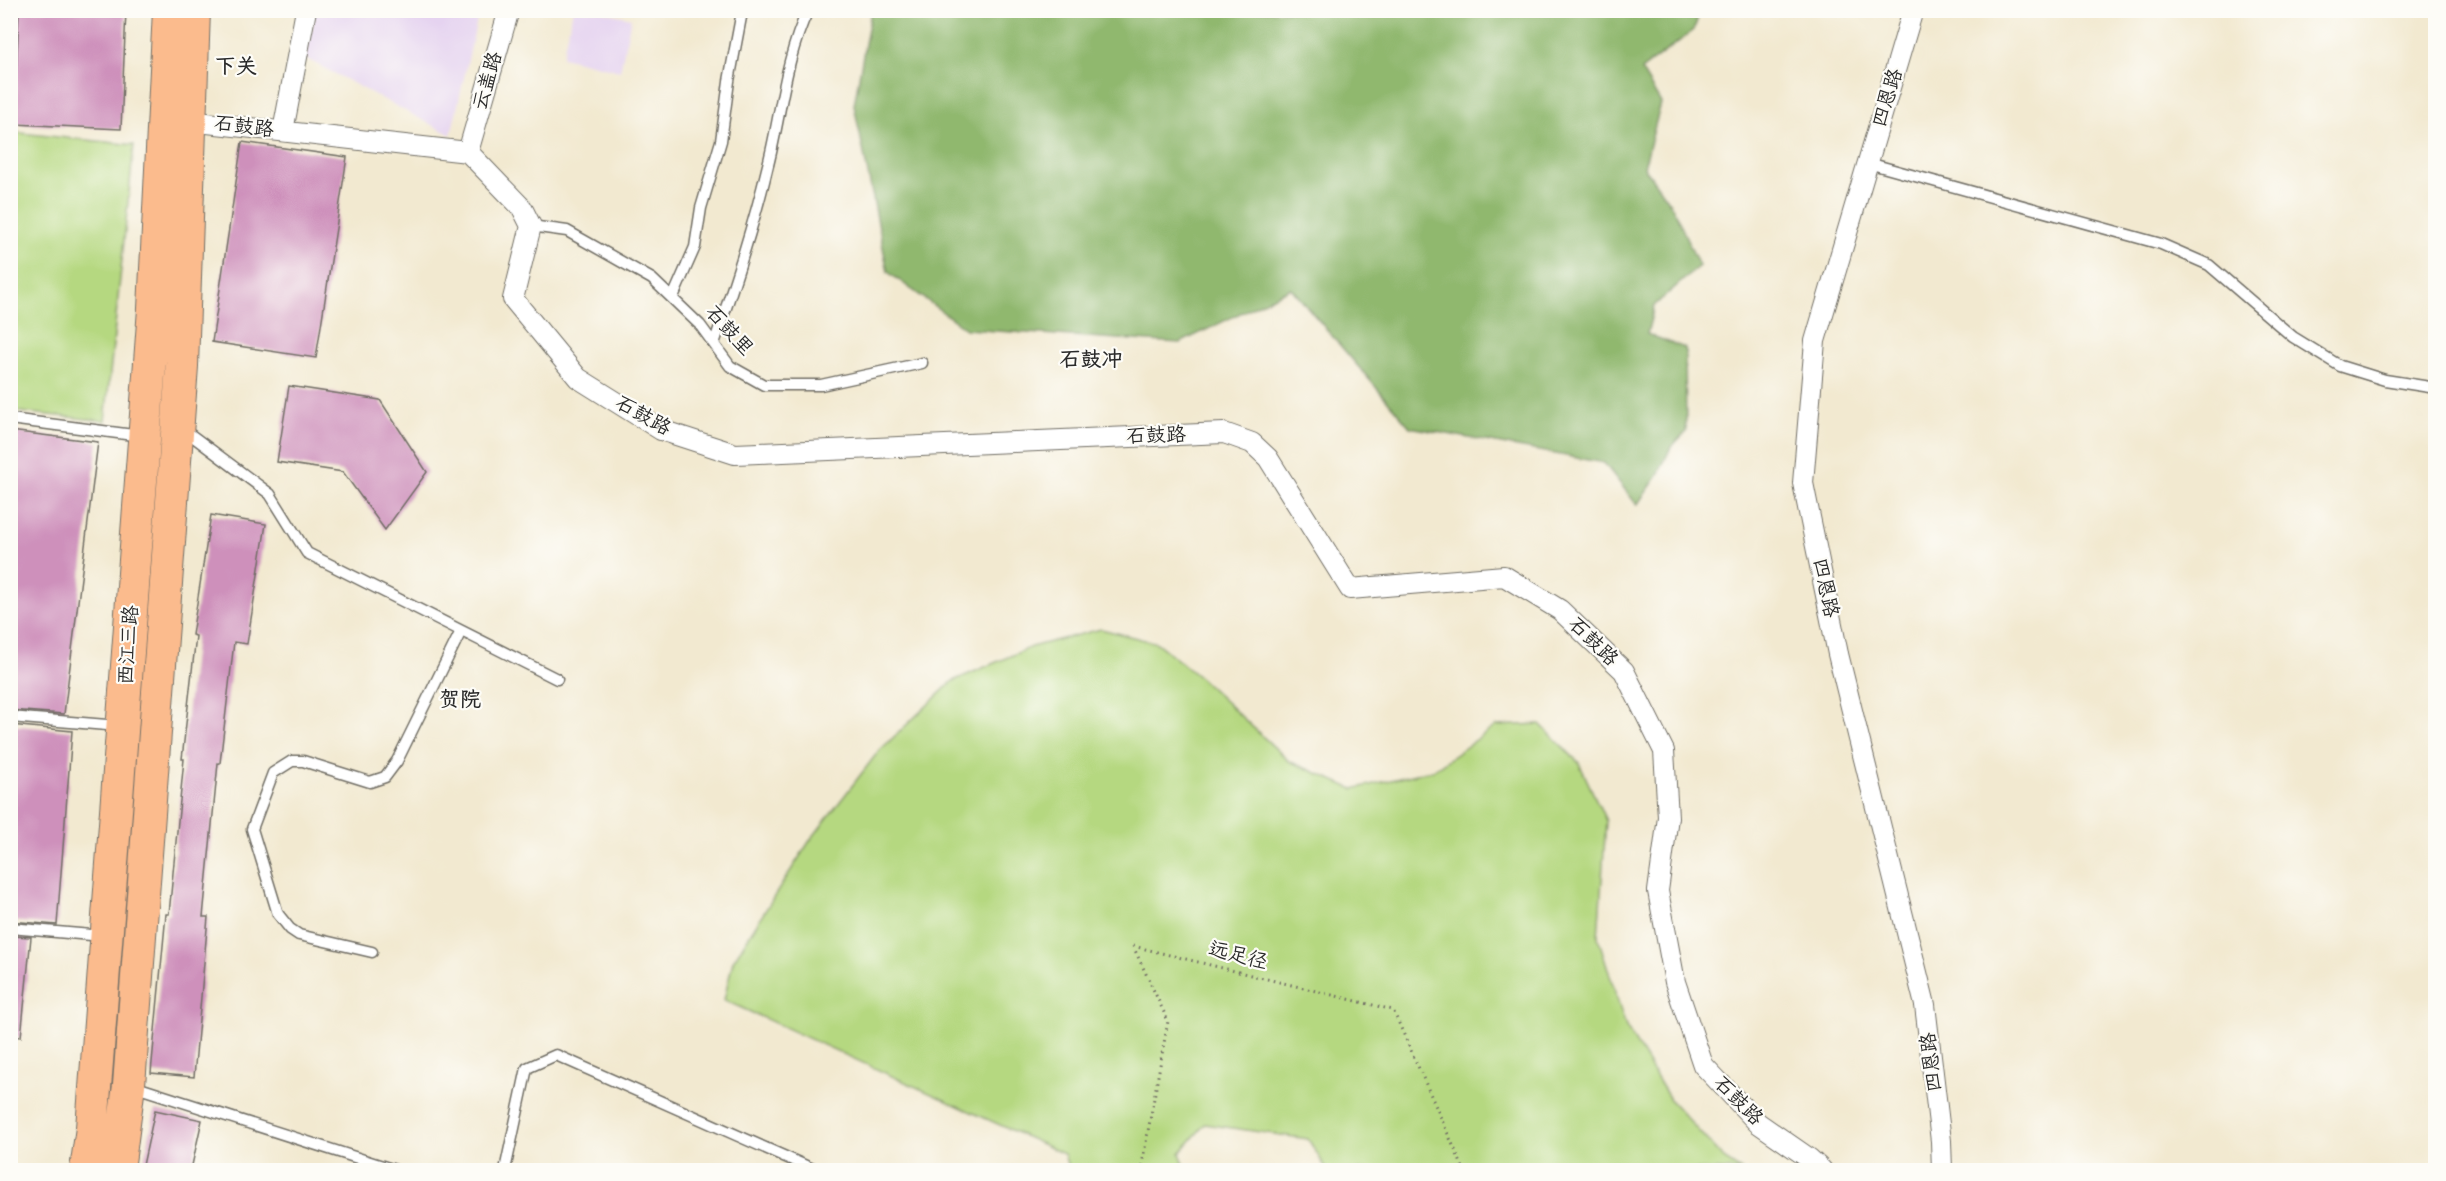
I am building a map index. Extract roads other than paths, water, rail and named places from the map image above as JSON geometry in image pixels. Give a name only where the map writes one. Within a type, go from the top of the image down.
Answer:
[{"type":"main road","points":[[169,10],[177,119]]},
{"type":"main road","points":[[177,119],[194,10]]},
{"type":"main road","name":"西江三路","points":[[118,1170],[129,1085],[182,366],[177,119]]},
{"type":"main road","name":"西江三路","points":[[86,1170],[92,1128],[154,309],[177,119]]},
{"type":"street","points":[[283,132],[306,10]]},
{"type":"street","name":"云盖路","points":[[468,152],[509,10]]},
{"type":"street","name":"四恩路","points":[[1913,10],[1815,341],[1803,483],[1838,654],[1925,1005],[1941,1141],[1942,1170]]},
{"type":"street","name":"石鼓路","points":[[177,119],[468,152]]},
{"type":"street","points":[[468,152],[522,208],[531,226]]},
{"type":"street","name":"石鼓路","points":[[531,226],[513,299],[578,378],[661,430],[735,454],[1224,434],[1252,443],[1268,458],[1350,589],[1504,576],[1560,610],[1624,671],[1664,751],[1668,818],[1658,891],[1675,982],[1702,1065],[1758,1123],[1822,1170]]},
{"type":"lane","points":[[672,297],[695,247],[701,208],[721,141],[729,81],[741,17],[745,10]]},
{"type":"lane","points":[[714,344],[767,169],[783,85],[799,31],[808,10]]},
{"type":"lane","points":[[1868,163],[2161,244],[2209,265],[2293,337],[2340,366],[2385,380],[2436,388]]},
{"type":"lane","name":"石鼓里","points":[[531,226],[567,231],[652,279],[700,325],[730,366],[765,385],[821,386],[922,363]]},
{"type":"lane","points":[[10,419],[144,437]]},
{"type":"lane","points":[[178,425],[270,494],[307,553],[557,679]]},
{"type":"lane","points":[[372,952],[299,935],[290,929],[278,914],[252,829],[273,773],[292,761],[303,761],[370,782],[385,777],[397,761],[461,631]]},
{"type":"lane","points":[[10,717],[122,726]]},
{"type":"lane","points":[[10,928],[107,937]]},
{"type":"lane","points":[[505,1170],[527,1068],[556,1055],[815,1170]]},
{"type":"lane","points":[[129,1085],[395,1170]]},
{"type":"district","name":"下关","points":[[236,67]]},
{"type":"district","name":"石鼓冲","points":[[1091,360]]},
{"type":"district","name":"贺院","points":[[460,700]]}]
